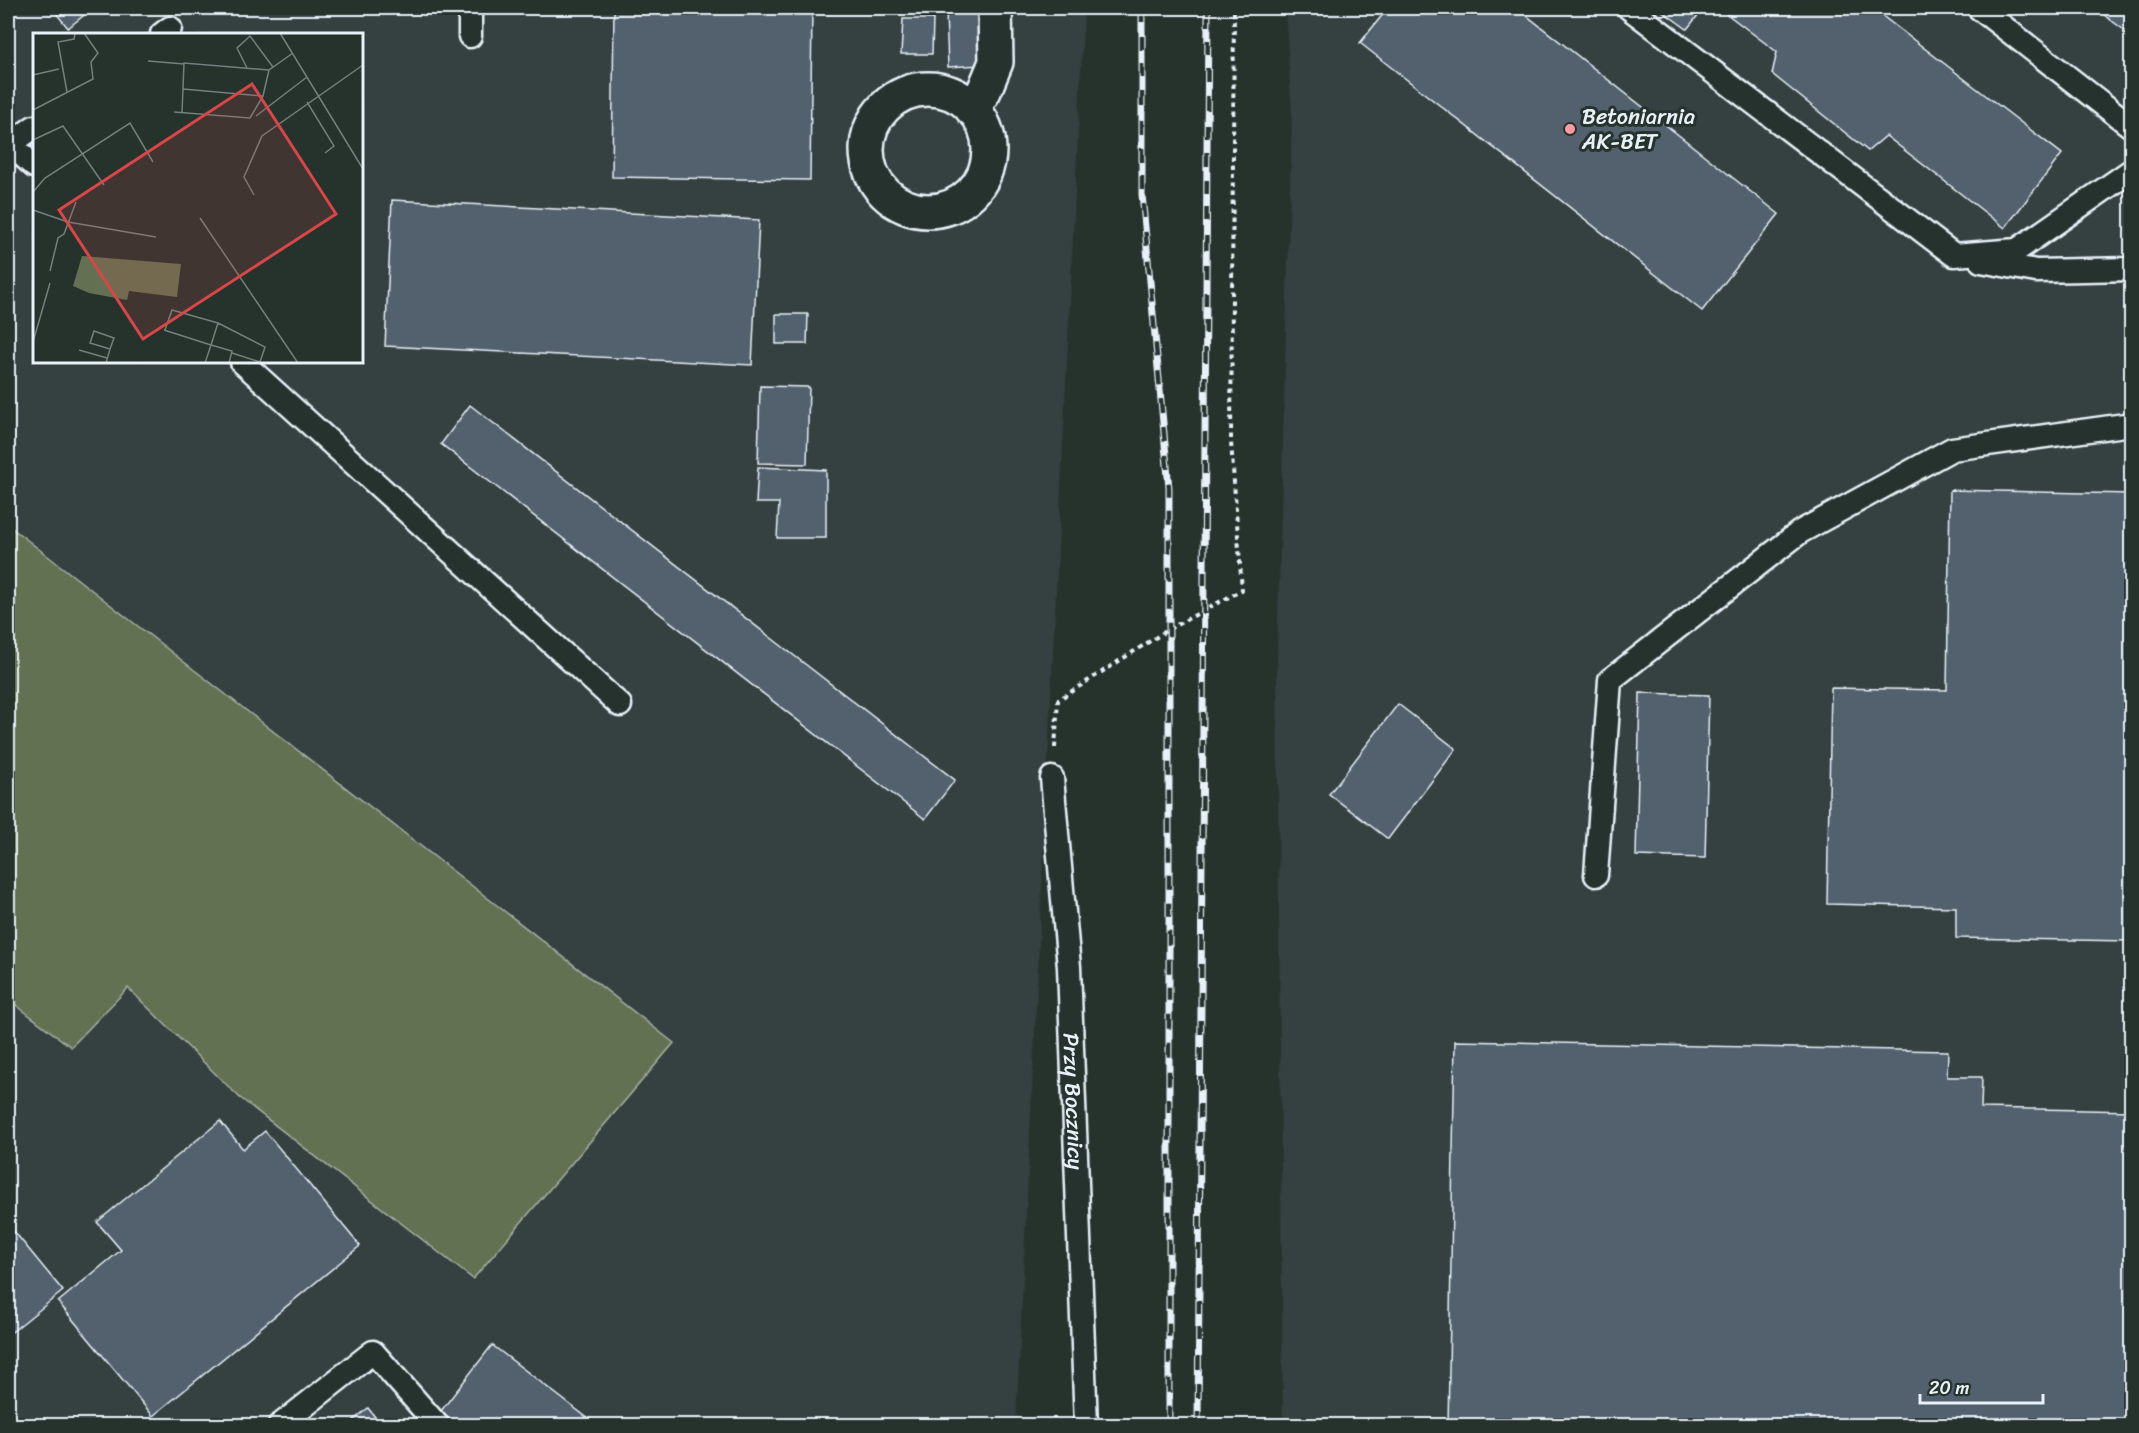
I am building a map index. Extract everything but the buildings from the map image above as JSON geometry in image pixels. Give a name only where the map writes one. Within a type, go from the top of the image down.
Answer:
[{"type":"street","points":[[972,109],[984,92],[996,62],[995,8]]},
{"type":"lane","points":[[470,8],[470,36]]},
{"type":"lane","points":[[1629,8],[1954,255],[2036,272],[2132,269]]},
{"type":"lane","points":[[1979,8],[2132,127]]},
{"type":"lane","points":[[33,128],[8,144],[33,165]]},
{"type":"lane","points":[[1954,255],[2017,250],[2132,170]]},
{"type":"lane","points":[[243,363],[620,705]]},
{"type":"lane","points":[[1596,875],[1610,680],[1800,532],[1952,449],[2132,424]]},
{"type":"lane","name":"Przy Bocznicy","points":[[1052,778],[1069,967],[1086,1425]]},
{"type":"lane","points":[[279,1425],[373,1352],[438,1425]]},
{"type":"path","points":[[1052,778],[1058,700],[1169,629],[1242,590],[1231,442],[1234,8]]},
{"type":"shaded area","points":[[8,8],[1084,8],[1016,1425],[8,1425]]},
{"type":"shaded area","points":[[1285,8],[2131,8],[2131,1425],[1283,1425],[1277,655],[1292,114]]},
{"type":"green space","points":[[8,525],[674,1043],[473,1279],[239,1097],[128,988],[71,1047],[8,999]]},
{"type":"railway","points":[[1142,8],[1142,194],[1169,488],[1169,1426]]},
{"type":"railway","points":[[1198,1426],[1208,8]]},
{"type":"place","name":"Betoniarnia AK-BET","points":[[1570,129]]}]
